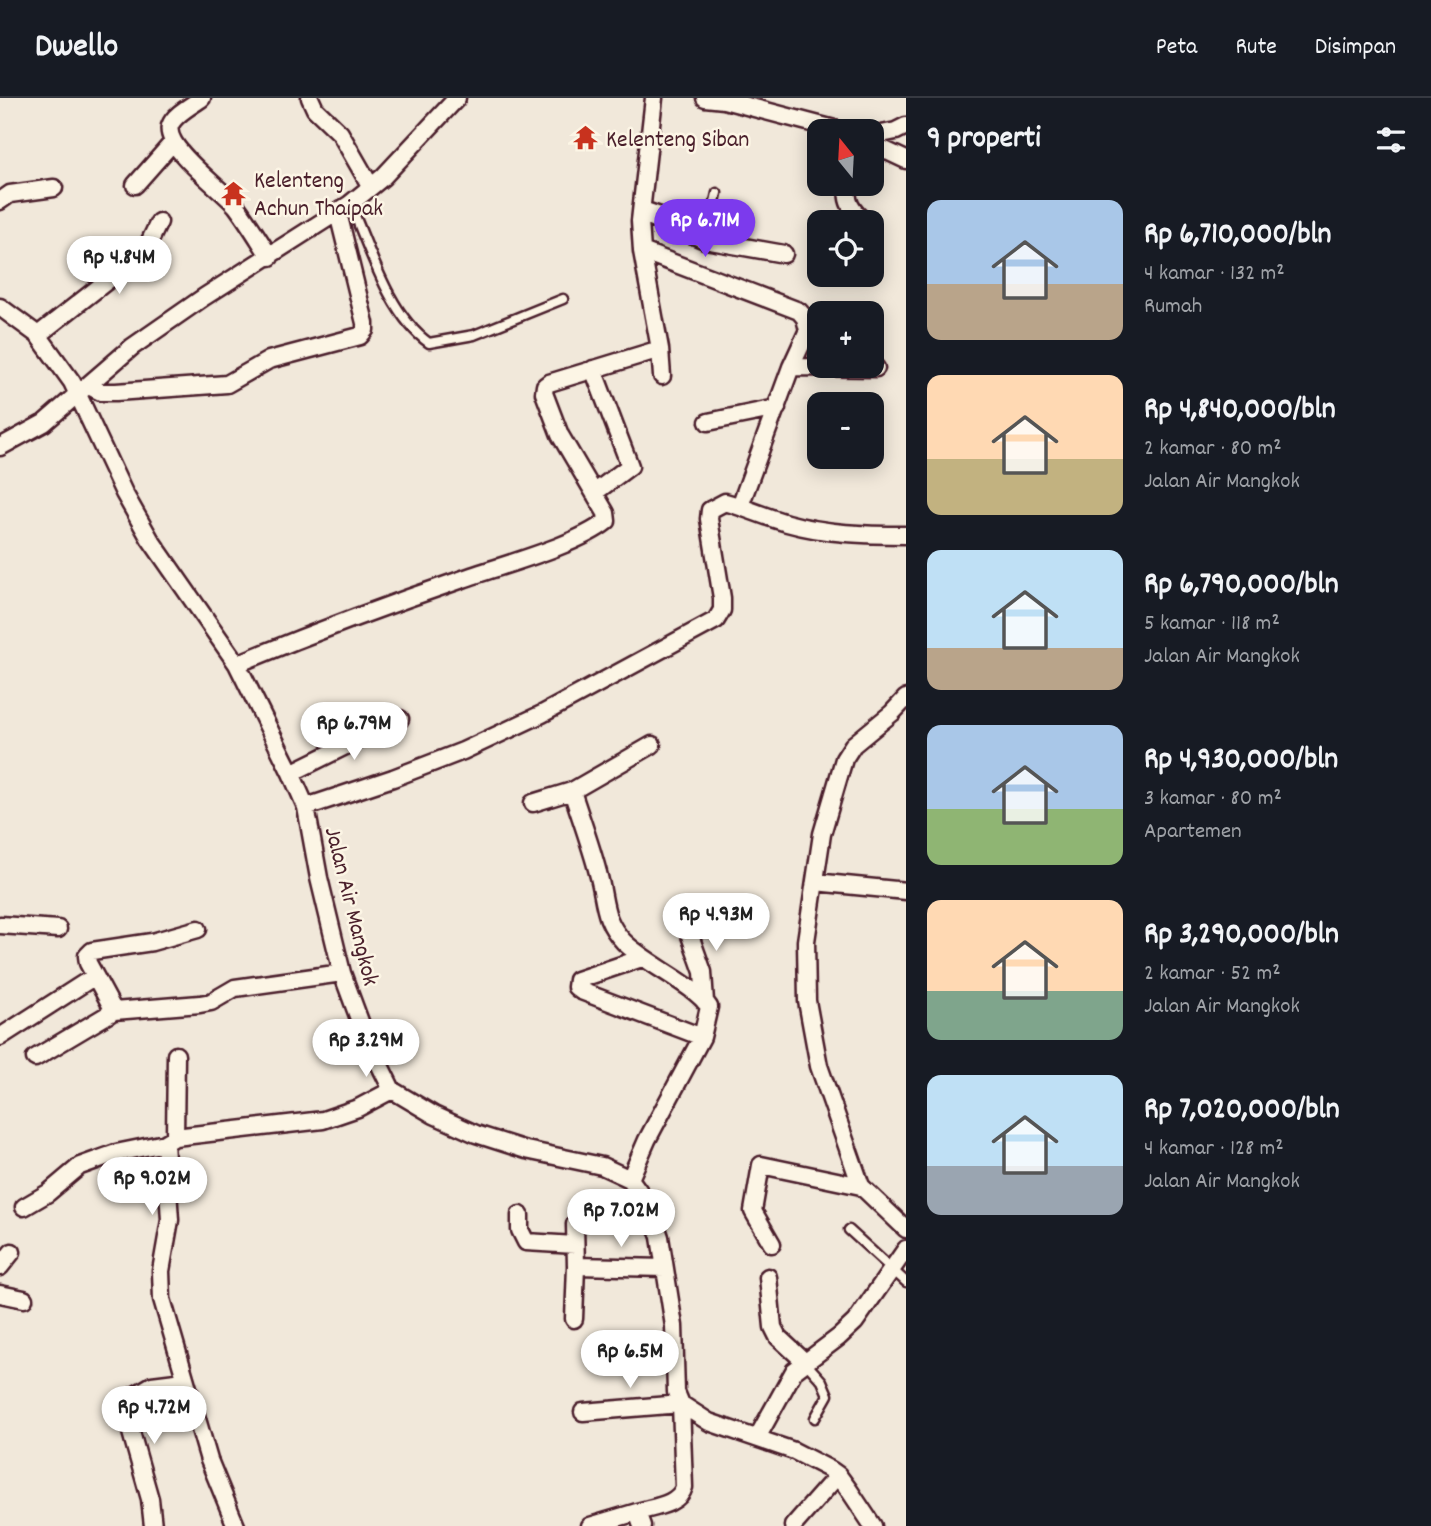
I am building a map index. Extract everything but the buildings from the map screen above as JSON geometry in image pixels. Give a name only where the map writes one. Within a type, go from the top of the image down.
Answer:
[{"type":"street","points":[[202,98],[174,119],[170,132],[173,142],[236,206],[270,257]]},
{"type":"street","points":[[310,98],[315,109],[340,133],[371,187]]},
{"type":"street","points":[[0,447],[44,424],[132,347],[204,297],[344,209],[371,187],[457,98]]},
{"type":"street","points":[[654,98],[641,210],[642,251],[660,349],[662,376]]},
{"type":"street","points":[[705,98],[762,104],[807,119]]},
{"type":"street","points":[[884,134],[906,126]]},
{"type":"street","points":[[135,185],[173,142]]},
{"type":"street","points":[[884,150],[906,160]]},
{"type":"street","points":[[0,201],[10,194],[54,188]]},
{"type":"street","points":[[84,390],[116,393],[227,384],[270,360],[360,336],[365,330],[365,323],[344,209]]},
{"type":"street","points":[[641,210],[735,247],[784,254]]},
{"type":"street","points":[[38,335],[146,249],[159,222]]},
{"type":"street","points":[[642,251],[799,311],[805,318],[808,330],[791,367],[740,506]]},
{"type":"street","name":"Jalan Air Mangkok","points":[[0,307],[38,335],[84,390],[124,493],[150,539],[237,664],[291,772],[306,807],[318,878],[342,972],[365,1035],[391,1090]]},
{"type":"street","points":[[237,664],[344,620],[555,547],[600,527],[607,521],[606,513],[560,435],[544,393],[545,386],[660,349]]},
{"type":"street","points":[[791,367],[807,367]]},
{"type":"street","points":[[593,369],[630,466],[594,493]]},
{"type":"street","points":[[708,422],[777,408]]},
{"type":"street","points":[[306,807],[393,778],[474,746],[542,714],[716,620],[722,610],[722,598],[709,519],[710,510],[725,502],[788,523],[819,530],[851,535],[906,535]]},
{"type":"street","points":[[906,698],[853,745],[844,759],[822,834],[806,942],[807,1001],[818,1066],[861,1186],[906,1228]]},
{"type":"street","points":[[291,772],[401,719]]},
{"type":"street","points":[[533,803],[572,791],[652,745]]},
{"type":"street","points":[[572,791],[599,877],[607,919],[615,933],[642,958],[705,1002]]},
{"type":"street","points":[[815,882],[906,891]]},
{"type":"street","points":[[630,1179],[647,1140],[702,1037],[709,1013],[705,1002],[703,972],[682,913]]},
{"type":"street","points":[[0,925],[58,929]]},
{"type":"street","points":[[114,1011],[88,963],[87,956],[92,951],[152,942],[198,929]]},
{"type":"street","points":[[642,958],[577,980],[576,987],[702,1037]]},
{"type":"street","points":[[35,1058],[114,1011],[200,1004],[211,1002],[235,988],[342,972]]},
{"type":"street","points":[[0,1037],[95,976]]},
{"type":"street","points":[[176,1055],[170,1140],[170,1220],[161,1271],[162,1299],[209,1460],[236,1526]]},
{"type":"street","points":[[24,1206],[48,1193],[80,1166],[116,1153],[170,1140],[323,1120],[358,1108],[391,1090],[434,1115],[476,1134],[526,1150],[602,1166],[630,1179],[655,1218],[665,1268],[674,1326],[676,1392],[681,1404],[684,1486],[681,1495],[640,1519],[590,1526]]},
{"type":"street","points":[[772,1244],[753,1211],[761,1165],[861,1186]]},
{"type":"street","points":[[520,1215],[520,1230],[526,1242],[575,1245]]},
{"type":"street","points":[[574,1319],[575,1224]]},
{"type":"street","points":[[757,1438],[786,1382],[805,1362],[855,1322],[906,1249]]},
{"type":"street","points":[[0,1267],[12,1252]]},
{"type":"street","points":[[576,1266],[665,1268]]},
{"type":"street","points":[[768,1277],[773,1327],[778,1337],[805,1362]]},
{"type":"street","points":[[0,1294],[24,1299]]},
{"type":"street","points":[[153,1526],[150,1499],[125,1411],[127,1400],[152,1385],[184,1381]]},
{"type":"street","points":[[583,1412],[681,1404],[709,1422],[794,1451],[838,1475],[873,1526]]},
{"type":"street","points":[[793,1526],[838,1475]]},
{"type":"lane","points":[[693,229],[711,220],[717,193]]},
{"type":"lane","points":[[344,209],[400,311],[414,332],[429,343],[474,335],[562,299]]},
{"type":"lane","points":[[849,1230],[906,1282]]},
{"type":"lane","points":[[805,1362],[827,1389],[825,1403],[815,1418]]},
{"type":"place","name":"Kelenteng Siban","points":[[586,138]]},
{"type":"place","name":"Kelenteng Achun Thaipak","points":[[234,193]]}]
